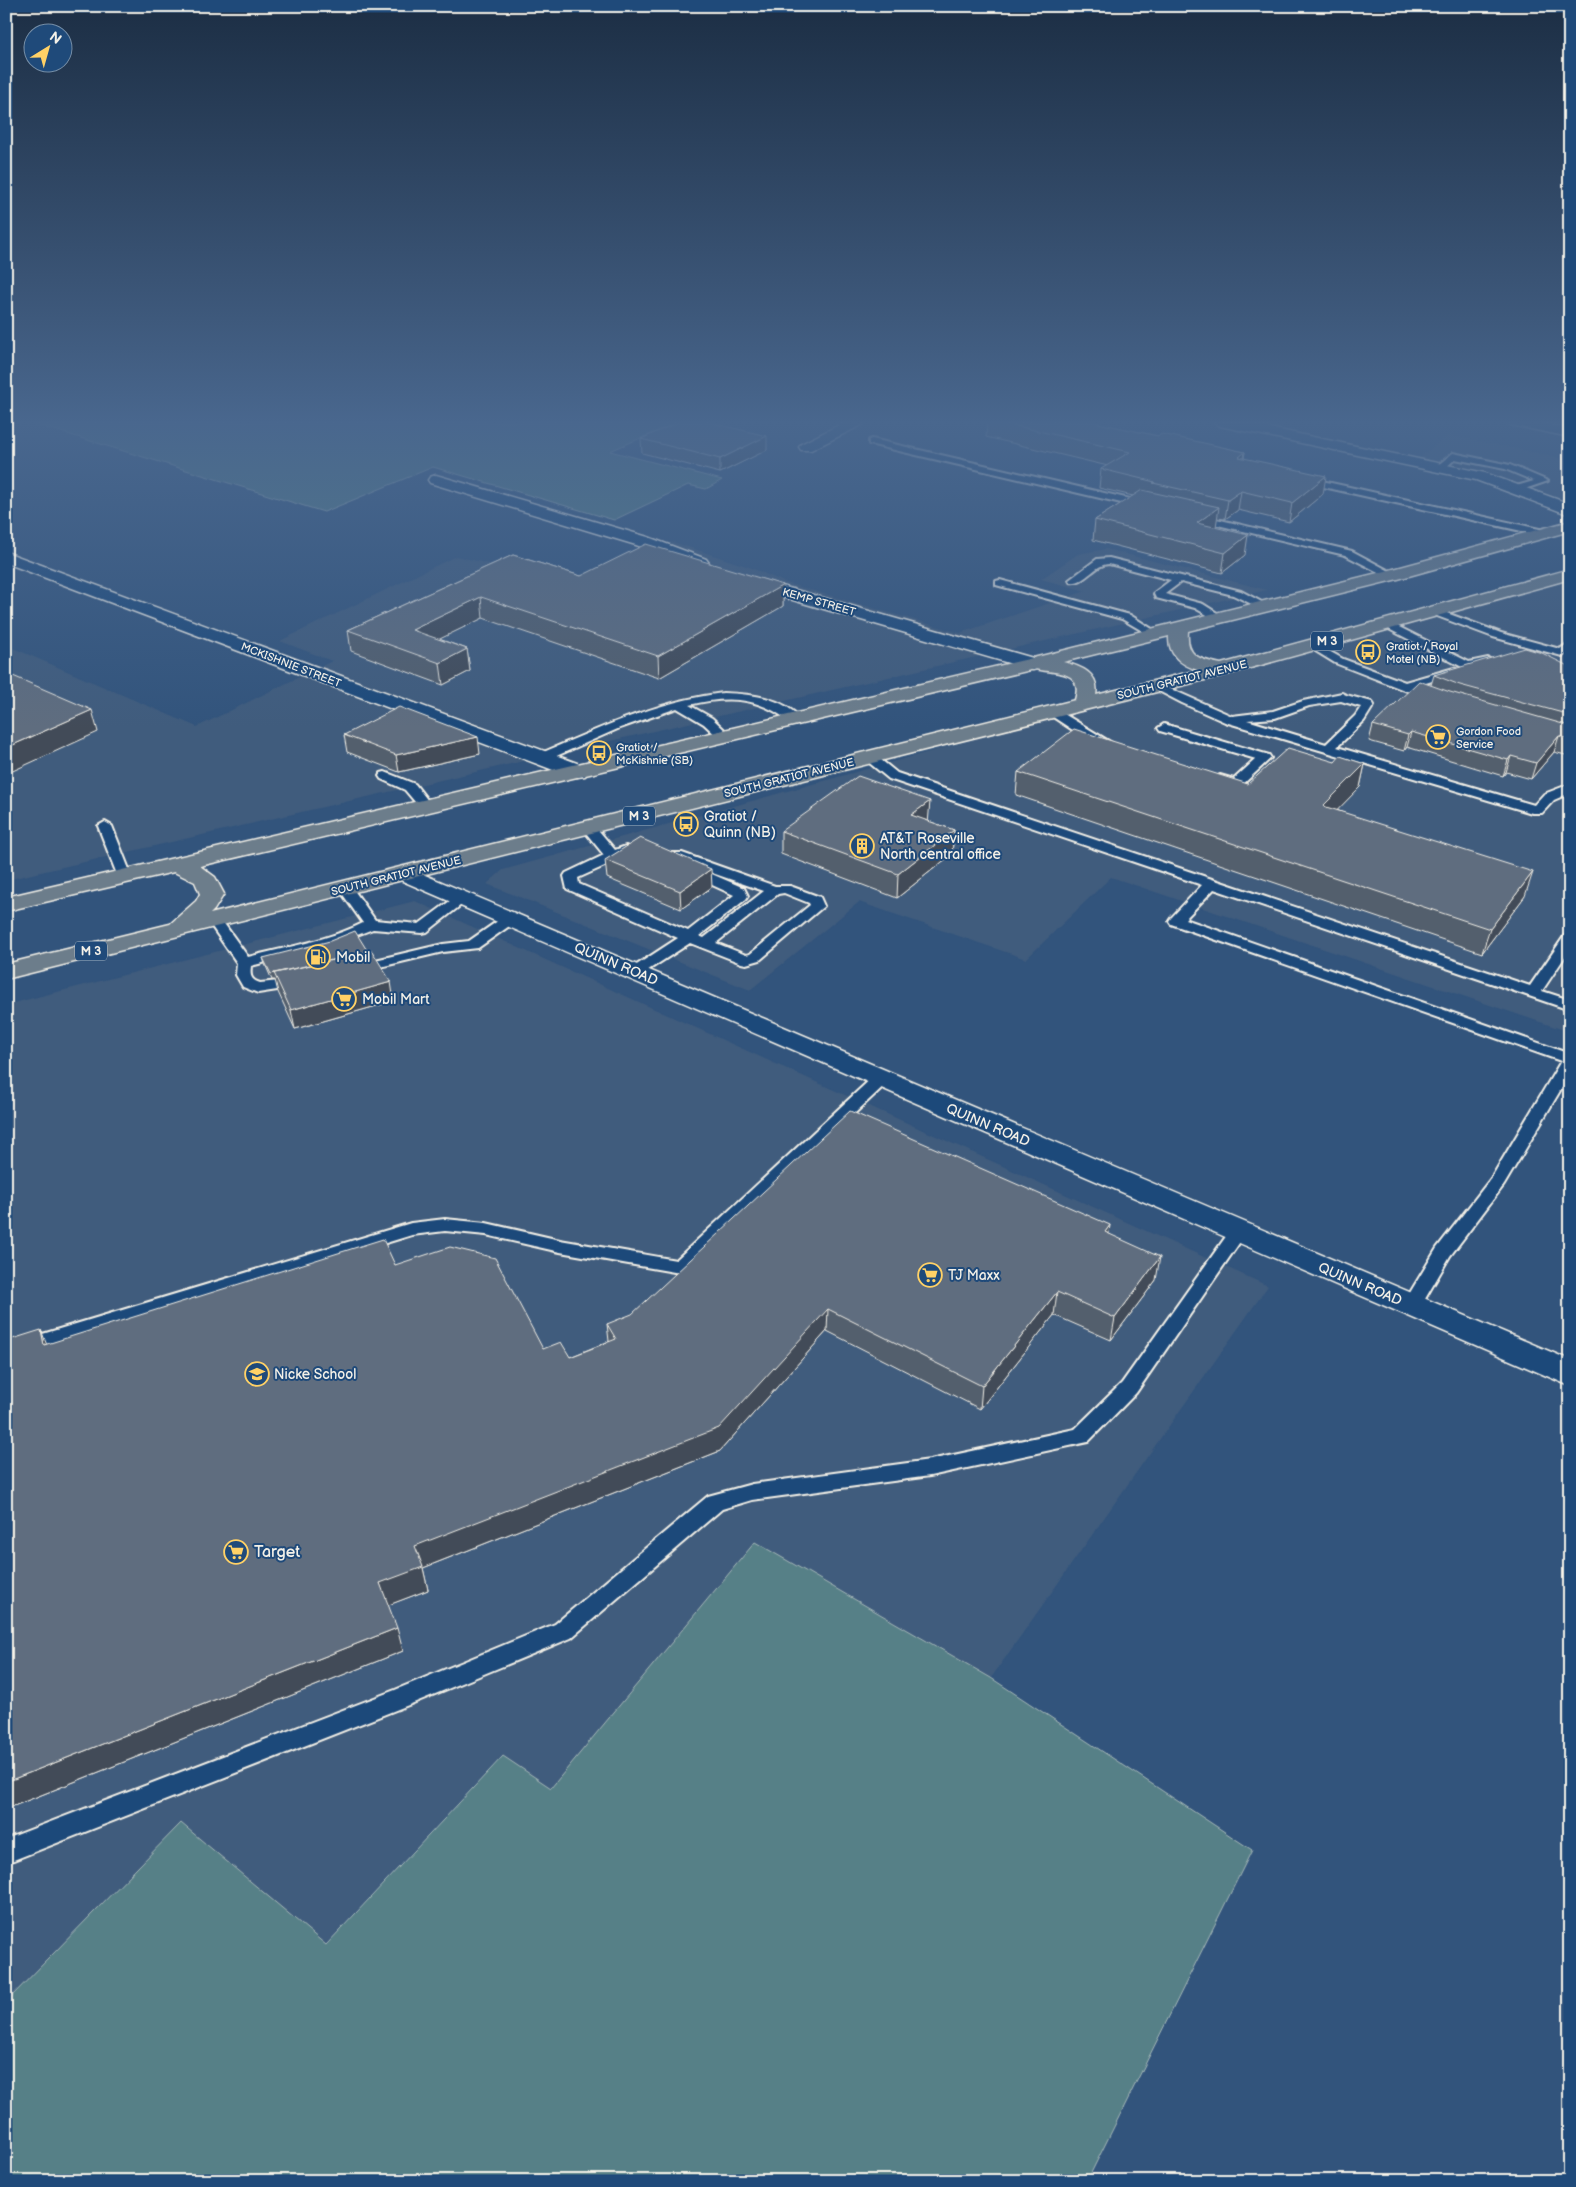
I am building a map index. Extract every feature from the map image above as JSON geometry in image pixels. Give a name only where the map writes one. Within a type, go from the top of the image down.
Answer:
[{"type":"main road","points":[[6,904],[577,772],[1032,664],[1392,575],[1570,526]]},
{"type":"main road","name":"SOUTH GRATIOT AVENUE","points":[[6,972],[1222,670],[1570,574]]},
{"type":"main road","points":[[1179,628],[1177,641],[1179,651],[1184,657],[1203,666],[1222,670]]},
{"type":"main road","points":[[1032,664],[1059,667],[1085,678],[1088,686],[1084,705]]},
{"type":"main road","points":[[176,930],[206,906],[212,894],[209,882],[198,873],[177,864]]},
{"type":"street","points":[[585,524],[642,541],[716,570]]},
{"type":"street","name":"MCKISHNIE STREET","points":[[6,557],[405,715],[541,758],[577,772]]},
{"type":"street","name":"KEMP STREET","points":[[734,577],[1032,664]]},
{"type":"street","name":"QUINN ROAD","points":[[406,874],[1570,1374]]},
{"type":"lane","points":[[1223,524],[1348,553],[1392,575]]},
{"type":"lane","points":[[1504,524],[1544,533]]},
{"type":"lane","points":[[1074,580],[1105,560],[1237,592],[1266,606]]},
{"type":"lane","points":[[1180,578],[1159,594],[1160,596],[1199,606],[1220,618]]},
{"type":"lane","points":[[1000,583],[1126,617],[1155,634]]},
{"type":"lane","points":[[1433,611],[1466,626],[1562,653],[1570,645]]},
{"type":"lane","points":[[1387,624],[1468,666]]},
{"type":"lane","points":[[1313,645],[1339,661],[1442,701]]},
{"type":"lane","points":[[1405,686],[1500,657]]},
{"type":"lane","points":[[1157,686],[1186,702],[1229,719],[1537,810],[1549,797],[1570,788]]},
{"type":"lane","points":[[541,758],[642,716],[679,704],[722,696],[750,697],[776,705],[796,720]]},
{"type":"lane","points":[[1229,719],[1275,714],[1307,703],[1342,698],[1368,706],[1360,718],[1328,749]]},
{"type":"lane","points":[[679,704],[708,721],[725,736]]},
{"type":"lane","points":[[1054,712],[1095,740],[1114,746]]},
{"type":"lane","points":[[1164,728],[1265,758],[1236,784],[1208,775]]},
{"type":"lane","points":[[871,758],[893,776],[1570,1005]]},
{"type":"lane","points":[[384,776],[410,787],[426,806]]},
{"type":"lane","points":[[105,826],[125,877]]},
{"type":"lane","points":[[589,828],[613,856]]},
{"type":"lane","points":[[634,972],[689,937],[741,896],[739,891],[664,855],[774,890],[785,889],[815,900],[817,906],[755,957],[746,960],[705,944],[689,937],[572,886],[571,876],[628,850],[642,850]]},
{"type":"lane","points":[[1212,884],[1176,921],[1570,1060],[1498,1181],[1443,1252],[1411,1306]]},
{"type":"lane","points":[[346,889],[371,924]]},
{"type":"lane","points":[[705,944],[774,890]]},
{"type":"lane","points":[[422,928],[463,898]]},
{"type":"lane","points":[[345,972],[443,948],[473,945],[510,919]]},
{"type":"lane","points":[[214,921],[244,963],[243,976],[248,984],[258,988],[271,988],[310,980]]},
{"type":"lane","points":[[244,963],[330,940],[361,930],[371,924],[422,928],[443,948]]},
{"type":"lane","points":[[1533,993],[1570,938]]},
{"type":"lane","points":[[6,1352],[411,1229],[445,1225],[486,1229],[560,1246],[680,1267],[882,1079]]},
{"type":"lane","points":[[6,1851],[403,1696],[563,1631],[715,1502],[752,1492],[930,1468],[1081,1436],[1129,1388],[1238,1232]]},
{"type":"shaded area","points":[[673,542],[749,567],[786,583],[960,633],[1086,591],[1041,579],[1078,554],[1106,549],[1267,590],[6,880],[6,645],[197,727],[332,661],[280,641],[456,556],[582,586]]},
{"type":"shaded area","points":[[1570,574],[1570,1032],[1111,877],[1026,959],[859,902],[750,990],[487,884],[503,870]]},
{"type":"shaded area","points":[[415,901],[1268,1286],[991,1678],[755,1542],[551,1789],[502,1756],[325,1945],[181,1823],[6,2002],[6,1005]]},
{"type":"green space","points":[[755,1542],[991,1678],[1252,1850],[1087,2181],[6,2181],[6,2002],[181,1823],[326,1945],[503,1756],[551,1788]]},
{"type":"building","points":[[1111,524],[1202,524],[1248,535],[1225,553]]},
{"type":"building","points":[[646,544],[783,585],[658,656],[481,597],[412,630],[467,649],[440,663],[348,630],[513,555],[581,576]]},
{"type":"building","points":[[1525,648],[1542,653],[1568,666],[1570,664],[1570,715],[1460,685],[1434,675]]},
{"type":"building","points":[[6,673],[92,710],[6,748]]},
{"type":"building","points":[[1419,681],[1450,692],[1570,726],[1570,739],[1559,736],[1536,763],[1511,756],[1508,760],[1411,732],[1408,735],[1373,725]]},
{"type":"building","points":[[399,707],[478,737],[396,755],[344,735]]},
{"type":"building","points":[[1074,729],[1248,784],[1288,748],[1335,762],[1340,756],[1365,764],[1323,806],[1533,872],[1490,929],[1018,772]]},
{"type":"building","points":[[858,776],[930,801],[911,815],[954,830],[898,874],[781,831]]},
{"type":"building","points":[[640,838],[711,869],[680,891],[605,860]]},
{"type":"building","points":[[355,931],[368,952],[271,974],[263,958],[330,941]]},
{"type":"building","points":[[372,951],[391,982],[291,1010],[274,973]]},
{"type":"building","points":[[850,1111],[1110,1225],[1105,1232],[1160,1257],[1115,1318],[1057,1292],[982,1386],[828,1309],[719,1428],[415,1546],[423,1567],[380,1583],[397,1628],[6,1782],[6,1341],[41,1330],[44,1345],[383,1239],[395,1265],[450,1247],[495,1258],[543,1349],[561,1342],[570,1357],[616,1339],[607,1324],[632,1314]]},
{"type":"place","name":"Gratiot / Royal Motel (NB)","points":[[1368,652]]},
{"type":"place","name":"Gordon Food Service","points":[[1438,737]]},
{"type":"place","name":"Gratiot / McKishnie (SB)","points":[[599,753]]},
{"type":"place","name":"Gratiot / Quinn (NB)","points":[[686,824]]},
{"type":"place","name":"AT&T Roseville North central office","points":[[862,846]]},
{"type":"place","name":"Mobil","points":[[318,957]]},
{"type":"place","name":"Mobil Mart","points":[[344,999]]},
{"type":"place","name":"TJ Maxx","points":[[930,1275]]},
{"type":"place","name":"Nicke School","points":[[257,1374]]},
{"type":"place","name":"Target","points":[[236,1552]]}]
